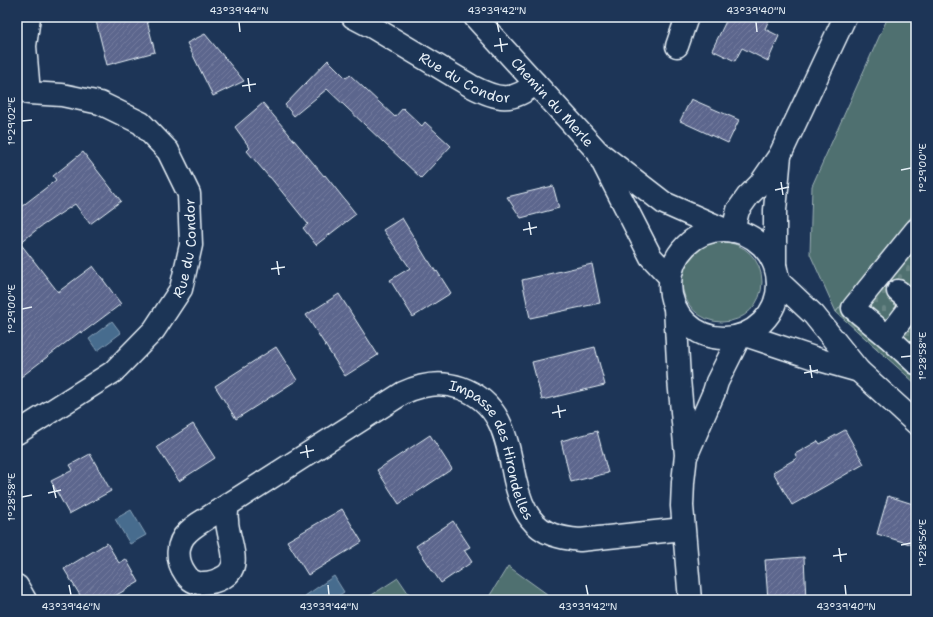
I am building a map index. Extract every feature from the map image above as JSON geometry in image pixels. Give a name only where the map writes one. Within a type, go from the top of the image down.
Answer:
[{"type":"street","name":"Rue du Condor","points":[[17,434],[113,372],[154,330],[181,289],[191,245],[189,194],[168,151],[141,123],[100,104],[62,95],[23,98],[25,46],[30,17]]},
{"type":"street","name":"Rue du Condor","points":[[353,17],[471,86],[494,96],[507,97],[518,95],[535,83]]},
{"type":"street","name":"Chemin du Merle","points":[[475,17],[598,152],[664,203],[728,230]]},
{"type":"street","points":[[677,46],[687,17]]},
{"type":"street","points":[[728,230],[738,210],[748,196],[760,184],[780,156],[845,17]]},
{"type":"street","name":"Chemin du Merle","points":[[598,152],[651,257],[669,276]]},
{"type":"street","points":[[686,455],[717,382],[743,336],[764,322],[775,303],[775,210],[780,156]]},
{"type":"street","points":[[690,600],[682,506],[686,455],[674,308],[670,293],[669,276],[676,258],[688,243],[704,233],[728,230],[740,232],[755,239],[767,250],[776,273],[814,315],[859,371],[916,423]]},
{"type":"street","points":[[916,230],[853,308],[916,363]]},
{"type":"street","points":[[888,337],[909,298]]},
{"type":"street","points":[[674,308],[686,324],[702,335],[721,339],[743,336],[859,371]]},
{"type":"street","name":"Impasse des Hirondelles","points":[[228,505],[403,393],[413,388],[433,383],[457,386],[478,396],[495,414],[502,426],[517,489],[524,507],[531,519],[540,528],[550,534],[563,538],[580,540],[683,529]]},
{"type":"street","points":[[17,586],[25,600]]},
{"type":"green space","points":[[888,17],[916,17],[916,211],[836,312],[810,254],[812,186]]},
{"type":"green space","points":[[916,211],[916,384],[836,312]]},
{"type":"green space","points":[[722,242],[737,245],[750,254],[759,267],[762,282],[759,297],[750,310],[737,319],[722,322],[707,319],[694,310],[685,297],[682,282],[685,267],[694,254],[707,245]]},
{"type":"green space","points":[[508,566],[547,594],[539,600],[487,600]]},
{"type":"green space","points":[[398,578],[413,600],[364,600]]},
{"type":"water","points":[[112,321],[121,333],[97,351],[89,339]]},
{"type":"water","points":[[131,510],[146,535],[130,544],[115,519]]},
{"type":"water","points":[[334,576],[344,592],[332,600],[308,600],[305,596]]},
{"type":"building","points":[[95,17],[146,17],[155,52],[107,65]]},
{"type":"building","points":[[728,17],[770,17],[765,29],[779,36],[768,61],[742,48],[735,61],[712,50]]},
{"type":"building","points":[[205,34],[244,81],[213,96],[187,43]]},
{"type":"building","points":[[328,60],[346,78],[350,75],[395,117],[403,108],[422,126],[425,122],[451,146],[421,178],[327,89],[294,116],[285,105]]},
{"type":"building","points":[[691,99],[739,120],[728,143],[680,121]]},
{"type":"building","points":[[263,103],[324,176],[325,175],[356,214],[316,245],[303,228],[308,224],[247,151],[250,148],[235,127]]},
{"type":"building","points":[[83,152],[121,201],[90,224],[75,204],[40,227],[20,243],[58,292],[93,266],[121,304],[82,333],[81,331],[17,380],[17,210],[56,180],[53,176]]},
{"type":"building","points":[[553,186],[559,208],[521,218],[507,197]]},
{"type":"building","points":[[402,218],[428,261],[436,272],[437,271],[451,293],[413,317],[390,280],[410,268],[383,230]]},
{"type":"building","points":[[592,264],[600,303],[530,318],[522,280]]},
{"type":"building","points":[[339,294],[378,355],[345,376],[306,315]]},
{"type":"building","points":[[276,347],[297,380],[236,419],[215,386]]},
{"type":"building","points":[[595,347],[605,385],[542,400],[532,362]]},
{"type":"building","points":[[193,424],[215,458],[179,481],[157,447]]},
{"type":"building","points":[[845,430],[864,464],[792,505],[773,472],[797,458],[795,454],[818,441],[820,444]]},
{"type":"building","points":[[597,431],[608,473],[571,482],[561,441]]},
{"type":"building","points":[[430,435],[452,469],[399,504],[377,470]]},
{"type":"building","points":[[90,454],[111,491],[69,514],[51,481],[73,470],[70,465]]},
{"type":"building","points":[[888,496],[916,505],[916,546],[877,534]]},
{"type":"building","points":[[342,509],[362,542],[308,575],[287,541]]},
{"type":"building","points":[[453,521],[470,547],[464,550],[472,562],[441,583],[416,546]]},
{"type":"building","points":[[107,543],[119,563],[126,559],[139,582],[108,600],[83,600],[64,569]]},
{"type":"building","points":[[804,557],[806,600],[768,600],[765,560]]}]
